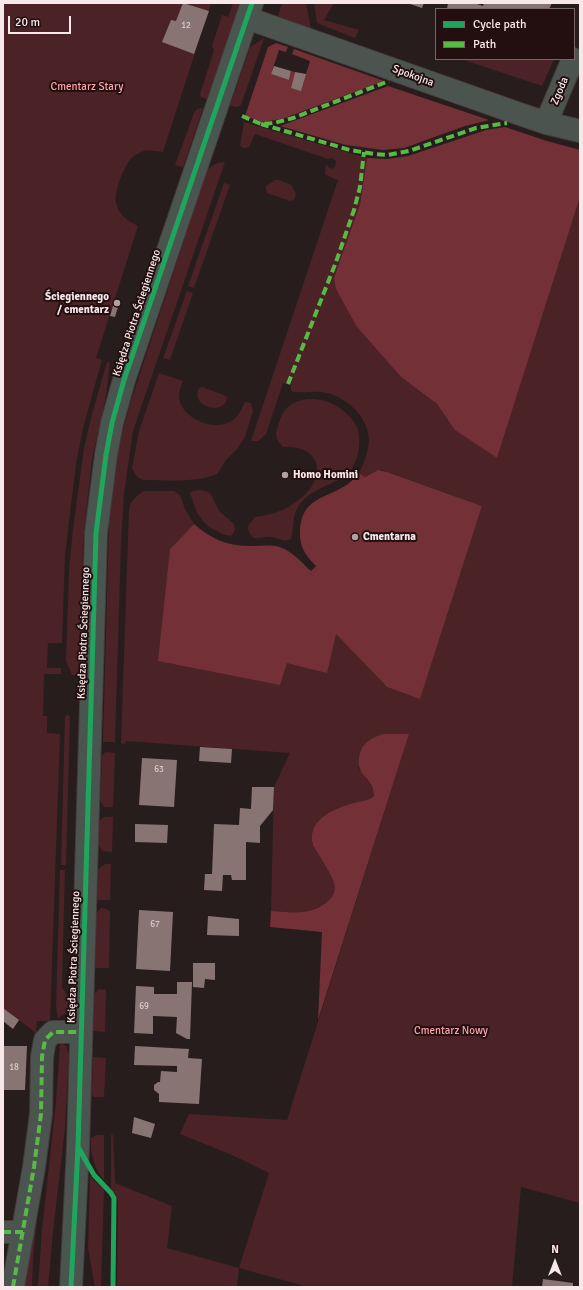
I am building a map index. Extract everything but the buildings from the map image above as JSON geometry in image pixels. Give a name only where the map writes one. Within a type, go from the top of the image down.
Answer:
[{"type":"street","name":"Spokojna","points":[[250,10],[503,109],[546,123],[580,131]]},
{"type":"street","name":"Księdza Piotra Ściegiennego","points":[[71,1287],[78,1147],[96,533],[106,455],[116,411],[137,342],[250,10]]},
{"type":"street","name":"Zgoda","points":[[575,56],[580,44]]},
{"type":"street","name":"Zgoda","points":[[546,123],[573,60]]},
{"type":"street","name":"Księdza Piotra Ściegiennego","points":[[13,1287],[13,1232],[34,1167],[41,1114],[42,1057],[45,1040],[53,1032],[81,1032]]},
{"type":"green space","name":"Cmentarz Stary","points":[[3,3],[211,3],[163,152],[152,150],[144,151],[133,157],[124,170],[116,193],[117,207],[121,214],[127,220],[138,226],[96,358],[102,360],[83,428],[76,464],[65,555],[62,643],[48,643],[47,668],[61,668],[61,674],[44,674],[43,716],[47,716],[47,733],[60,734],[50,1021],[37,1021],[36,1033],[3,1008]]},
{"type":"green space","points":[[233,3],[240,3],[207,99],[201,97],[200,94],[214,50],[212,46],[222,15],[228,17]]},
{"type":"green space","points":[[282,3],[306,3],[311,29],[278,16]]},
{"type":"green space","points":[[314,3],[334,3],[324,20],[359,30],[355,38],[317,23]]},
{"type":"green space","points":[[264,38],[241,105],[237,107],[230,106],[250,47]]},
{"type":"green space","points":[[464,60],[554,60],[542,86]]},
{"type":"green space","points":[[203,108],[183,167],[175,165],[194,113],[197,109]]},
{"type":"green space","name":"Cmentarz Nowy","points":[[244,122],[367,158],[360,204],[335,278],[357,327],[401,377],[437,404],[456,430],[497,458],[580,197],[580,1203],[521,1187],[512,1287],[308,1287],[239,1268],[269,1173],[232,1155],[180,1134],[189,1114],[287,1120],[409,734],[358,767],[374,789],[374,796],[372,798],[346,805],[330,812],[323,816],[314,829],[312,836],[313,845],[333,879],[335,886],[334,894],[331,898],[321,906],[307,911],[271,911],[274,787],[290,753],[126,741],[125,744],[121,743],[129,509],[131,502],[142,492],[146,491],[174,491],[180,495],[185,509],[194,524],[170,549],[287,663],[336,634],[387,687],[420,698],[482,506],[382,470],[378,470],[365,477],[359,473],[366,458],[369,441],[365,424],[350,404],[327,393],[293,392],[291,390],[291,385],[283,383],[266,434],[258,441],[251,441],[338,180],[325,174],[326,165],[331,169],[335,167],[336,161],[332,158],[328,159],[255,134],[249,147],[244,148],[240,146]]},
{"type":"green space","points":[[225,162],[133,431],[124,494],[121,543],[115,742],[103,742],[109,521],[122,434],[131,401],[207,171],[215,164]]},
{"type":"green space","points":[[275,180],[291,185],[296,194],[294,200],[290,201],[267,193],[266,186]]},
{"type":"green space","points":[[224,183],[230,185],[194,288],[188,286]]},
{"type":"green space","points":[[187,291],[193,293],[170,360],[163,358]]},
{"type":"green space","points":[[107,362],[110,363],[106,396],[92,459],[83,543],[81,675],[72,675],[66,661],[69,571],[73,529],[84,448]]},
{"type":"green space","points":[[159,373],[183,381],[179,394],[181,404],[185,411],[200,422],[218,425],[226,424],[237,416],[245,402],[251,403],[253,411],[245,437],[238,448],[226,460],[217,474],[191,480],[144,480],[138,477],[134,472],[132,468],[139,431]]},
{"type":"green space","points":[[202,387],[224,395],[227,398],[225,404],[214,408],[203,404],[199,400],[197,394],[199,388]]},
{"type":"green space","points":[[307,399],[325,401],[336,405],[353,420],[357,426],[359,437],[356,459],[351,469],[345,476],[308,496],[300,504],[295,513],[291,539],[283,540],[272,537],[255,538],[250,533],[248,526],[255,517],[275,513],[293,504],[309,490],[313,484],[317,468],[316,461],[312,456],[300,449],[283,447],[276,435],[280,420],[285,410],[299,401]]},
{"type":"green space","points":[[202,490],[211,494],[219,511],[234,524],[235,530],[232,535],[222,534],[209,527],[197,513],[190,493],[193,491]]},
{"type":"green space","points":[[67,715],[70,716],[66,865],[61,865],[65,717]]},
{"type":"green space","points":[[105,752],[115,753],[113,807],[104,807],[100,800],[102,756]]},
{"type":"green space","points":[[104,817],[113,817],[112,852],[102,851],[98,844],[99,821]]},
{"type":"green space","points":[[105,864],[111,864],[110,900],[97,900],[97,870]]},
{"type":"green space","points":[[60,870],[65,870],[62,987],[71,1002],[66,1013],[58,1018],[56,1007]]},
{"type":"green space","points":[[101,908],[107,909],[110,912],[109,968],[95,968],[96,913]]},
{"type":"green space","points":[[99,989],[106,990],[105,1032],[93,1031],[94,994]]},
{"type":"green space","points":[[60,1044],[66,1046],[69,1055],[65,1128],[48,1287],[38,1287],[42,1229],[56,1102]]},
{"type":"green space","points":[[93,1057],[106,1058],[104,1097],[94,1097],[92,1095]]},
{"type":"green space","points":[[97,1135],[104,1135],[104,1180],[95,1166],[91,1150],[91,1138]]},
{"type":"green space","points":[[111,1135],[113,1135],[115,1183],[172,1206],[167,1248],[239,1268],[237,1287],[117,1287],[118,1202],[116,1195],[111,1189]]},
{"type":"green space","points":[[90,1176],[104,1190],[101,1287],[95,1287],[88,1248]]},
{"type":"green space","points":[[40,1193],[33,1256],[32,1287],[20,1287]]},
{"type":"shaded area","points":[[276,43],[288,47],[286,52],[279,50],[271,74],[289,80],[291,71],[295,72],[291,88],[306,74],[310,61],[292,54],[294,49],[384,81],[282,119],[262,122],[245,116],[268,47]]},
{"type":"shaded area","points":[[388,86],[489,120],[465,126],[404,148],[383,150],[346,145],[280,126]]},
{"type":"shaded area","points":[[505,127],[580,150],[580,197],[497,458],[455,430],[437,404],[401,377],[357,327],[336,289],[334,278],[360,204],[367,158],[387,159],[408,156],[486,130]]},
{"type":"shaded area","points":[[378,470],[482,506],[420,699],[387,687],[336,634],[327,673],[287,663],[280,685],[158,661],[170,549],[194,524],[215,538],[229,544],[245,546],[272,546],[282,548],[294,555],[311,571],[316,566],[304,550],[300,536],[302,519],[305,511],[316,500],[348,484],[359,473],[365,477]]},
{"type":"shaded area","points":[[383,734],[409,734],[318,1020],[322,932],[270,927],[271,911],[307,911],[321,906],[331,898],[335,889],[334,883],[313,845],[312,836],[314,829],[323,816],[330,812],[346,805],[367,800],[374,796],[371,785],[359,767],[360,753],[361,749],[366,743]]},
{"type":"marked path","points":[[242,116],[261,124],[274,123],[293,118],[389,81]]},
{"type":"marked path","points":[[261,124],[350,150],[388,155],[409,151],[476,128],[507,123]]},
{"type":"marked path","points":[[288,384],[336,262],[354,210],[360,187],[364,152]]},
{"type":"marked path","points":[[13,1287],[34,1167],[41,1114],[42,1057],[45,1040],[53,1032],[81,1032]]},
{"type":"marked path","points":[[3,1232],[23,1232]]},
{"type":"cycle path","points":[[71,1287],[78,1147],[96,533],[106,455],[112,423],[124,380],[252,3]]},
{"type":"cycle path","points":[[78,1147],[94,1175],[114,1198],[113,1287]]},
{"type":"place","name":"Ściegiennego / cmentarz","points":[[117,303]]},
{"type":"place","name":"Homo Homini","points":[[285,475]]},
{"type":"place","name":"Cmentarna","points":[[355,537]]}]
